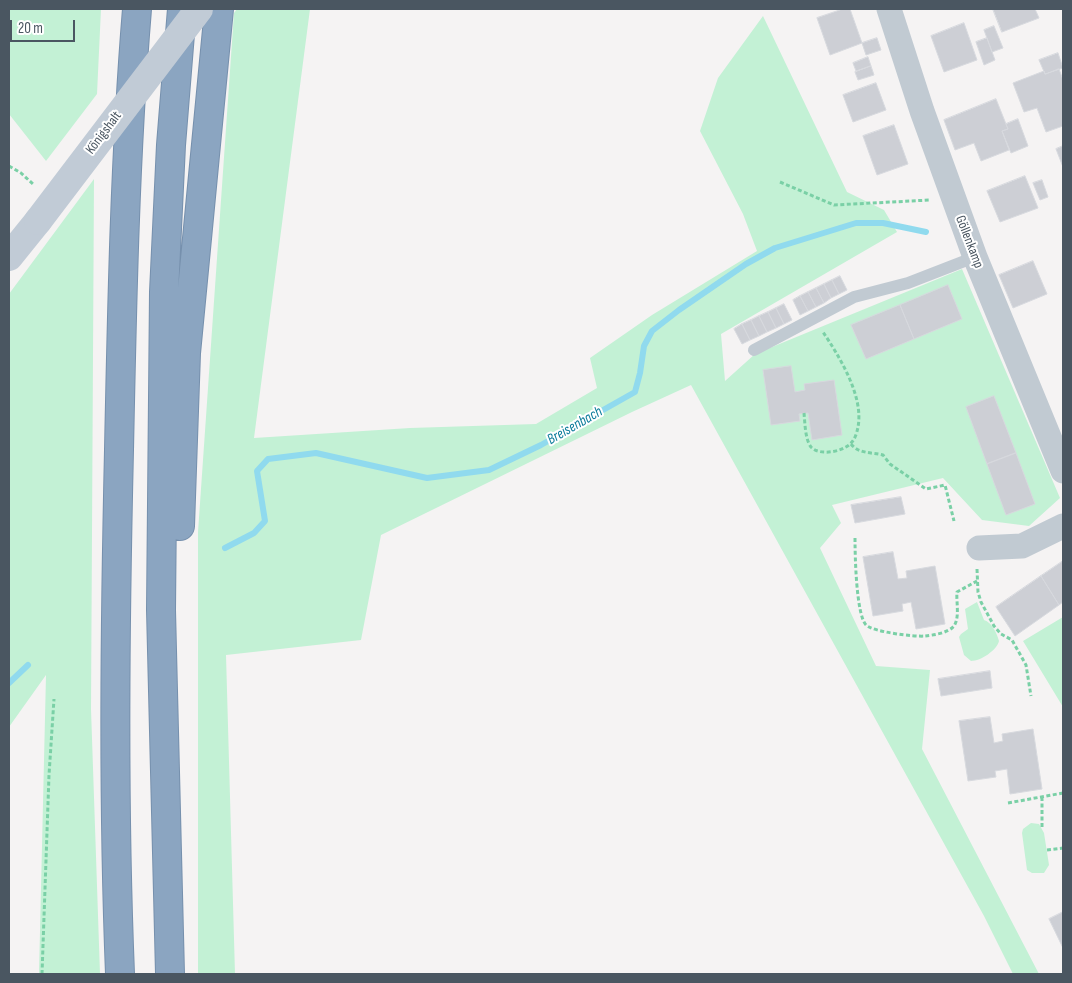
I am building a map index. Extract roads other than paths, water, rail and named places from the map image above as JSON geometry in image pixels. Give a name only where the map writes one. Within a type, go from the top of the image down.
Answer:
[{"type":"highway","points":[[131,9],[132,70]]},
{"type":"highway","points":[[120,974],[117,898],[115,600],[122,303],[132,70],[137,9]]},
{"type":"highway","points":[[170,974],[161,610],[164,292],[171,145],[182,9]]},
{"type":"highway","points":[[161,610],[179,550],[186,353],[219,9]]},
{"type":"main road","name":"Königshalt","points":[[9,257],[199,9]]},
{"type":"street","name":"Göllenkamp","points":[[889,9],[953,199],[1063,470]]},
{"type":"street","points":[[978,548],[1022,546],[1063,526]]},
{"type":"lane","points":[[754,350],[854,297],[908,283],[975,257]]},
{"type":"waterway","name":"Breisenbach","points":[[225,548],[254,533],[265,521],[257,471],[268,459],[316,453],[427,478],[489,470],[541,445],[635,392],[644,346],[652,331],[746,264],[775,248],[856,223],[883,223],[926,232]]},
{"type":"waterway","name":"Breisenbach","points":[[9,683],[28,665]]}]
